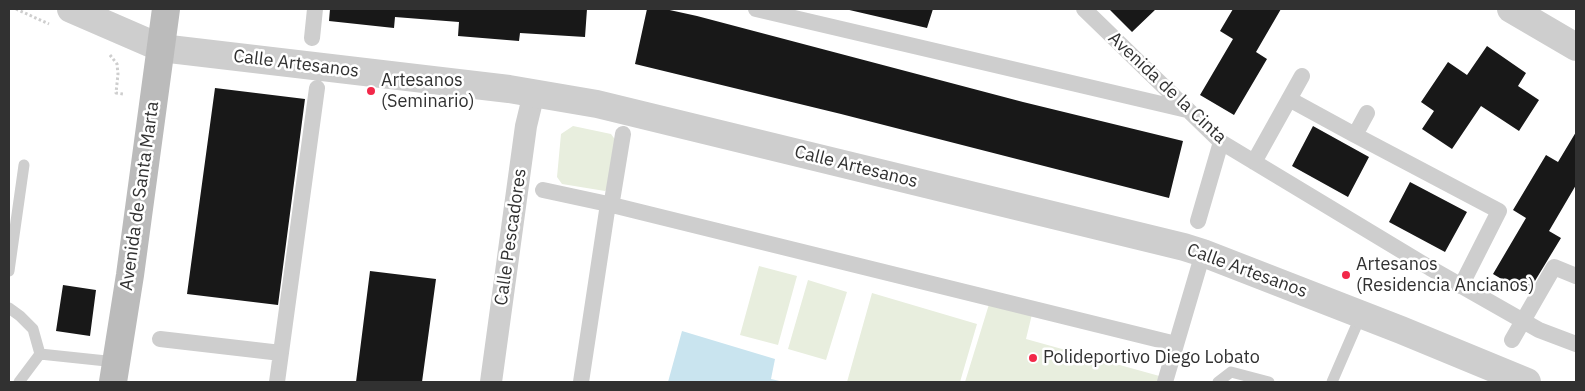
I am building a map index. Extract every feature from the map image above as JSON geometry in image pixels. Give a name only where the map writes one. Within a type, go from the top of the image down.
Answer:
[{"type":"main road","name":"Avenida de Santa Marta","points":[[115,372],[166,9]]},
{"type":"street","points":[[312,38],[315,9]]},
{"type":"street","points":[[756,9],[1187,110]]},
{"type":"street","name":"Avenida de la Cinta","points":[[1084,9],[1221,142],[1539,330],[1576,344]]},
{"type":"street","points":[[1511,9],[1576,47]]},
{"type":"street","name":"Calle Artesanos","points":[[61,17],[161,48],[499,88],[597,104],[1203,253],[1527,382]]},
{"type":"street","points":[[1254,162],[1302,76]]},
{"type":"street","points":[[277,382],[317,88]]},
{"type":"street","name":"Calle Pescadores","points":[[491,382],[526,126],[534,93]]},
{"type":"street","points":[[1290,99],[1354,135],[1499,211],[1462,286]]},
{"type":"street","points":[[1354,135],[1367,112]]},
{"type":"street","points":[[581,382],[608,204],[612,201],[623,134]]},
{"type":"street","points":[[1198,222],[1221,142]]},
{"type":"street","points":[[543,190],[608,204],[1176,344]]},
{"type":"street","points":[[1166,382],[1203,253]]},
{"type":"street","points":[[1512,340],[1554,267],[1576,276]]},
{"type":"street","points":[[160,338],[281,353]]},
{"type":"lane","points":[[9,271],[24,165]]},
{"type":"lane","points":[[9,308],[33,329],[40,354]]},
{"type":"lane","points":[[1332,382],[1361,315]]},
{"type":"lane","points":[[40,354],[115,372]]},
{"type":"lane","points":[[19,382],[40,354]]},
{"type":"lane","points":[[1218,382],[1231,372],[1269,382]]},
{"type":"path","points":[[16,9],[61,17]]},
{"type":"path","points":[[104,49],[117,64],[116,93],[123,94]]},
{"type":"green space","points":[[573,126],[611,134],[619,145],[612,185],[605,191],[562,184],[557,177],[561,134]]},
{"type":"green space","points":[[759,266],[797,276],[778,345],[740,335]]},
{"type":"green space","points":[[808,280],[847,292],[826,360],[788,349]]},
{"type":"green space","points":[[872,293],[977,324],[960,382],[847,382]]},
{"type":"green space","name":"Polideportivo Diego Lobato","points":[[990,301],[1033,310],[1026,339],[1163,377],[1162,382],[965,382]]},
{"type":"water","points":[[682,331],[775,359],[771,379],[784,382],[668,382]]},
{"type":"building","points":[[330,9],[587,9],[585,37],[520,33],[519,41],[458,36],[459,22],[395,17],[394,28],[329,21]]},
{"type":"building","points":[[647,9],[665,9],[697,16],[1023,102],[1183,141],[1169,198],[841,114],[635,64]]},
{"type":"building","points":[[845,9],[933,9],[927,28]]},
{"type":"building","points":[[1109,9],[1156,9],[1132,32]]},
{"type":"building","points":[[1233,9],[1281,9],[1256,52],[1267,59],[1234,115],[1200,95],[1233,39],[1220,31]]},
{"type":"building","points":[[1487,46],[1526,73],[1518,86],[1539,100],[1519,131],[1481,106],[1452,149],[1422,129],[1434,111],[1421,102],[1448,62],[1467,75]]},
{"type":"building","points":[[215,88],[305,99],[278,305],[187,294]]},
{"type":"building","points":[[1313,126],[1369,157],[1348,197],[1292,166]]},
{"type":"building","points":[[1576,132],[1576,185],[1549,231],[1561,238],[1527,294],[1493,274],[1526,218],[1513,210],[1546,155],[1558,162]]},
{"type":"building","points":[[1410,182],[1467,212],[1445,252],[1389,222]]},
{"type":"building","points":[[370,271],[436,279],[422,382],[356,382]]},
{"type":"building","points":[[63,285],[96,290],[90,336],[56,331]]},
{"type":"place","name":"Artesanos (Seminario)","points":[[371,91]]},
{"type":"place","name":"Artesanos (Residencia Ancianos)","points":[[1346,275]]},
{"type":"place","name":"Polideportivo Diego Lobato","points":[[1033,358]]}]
